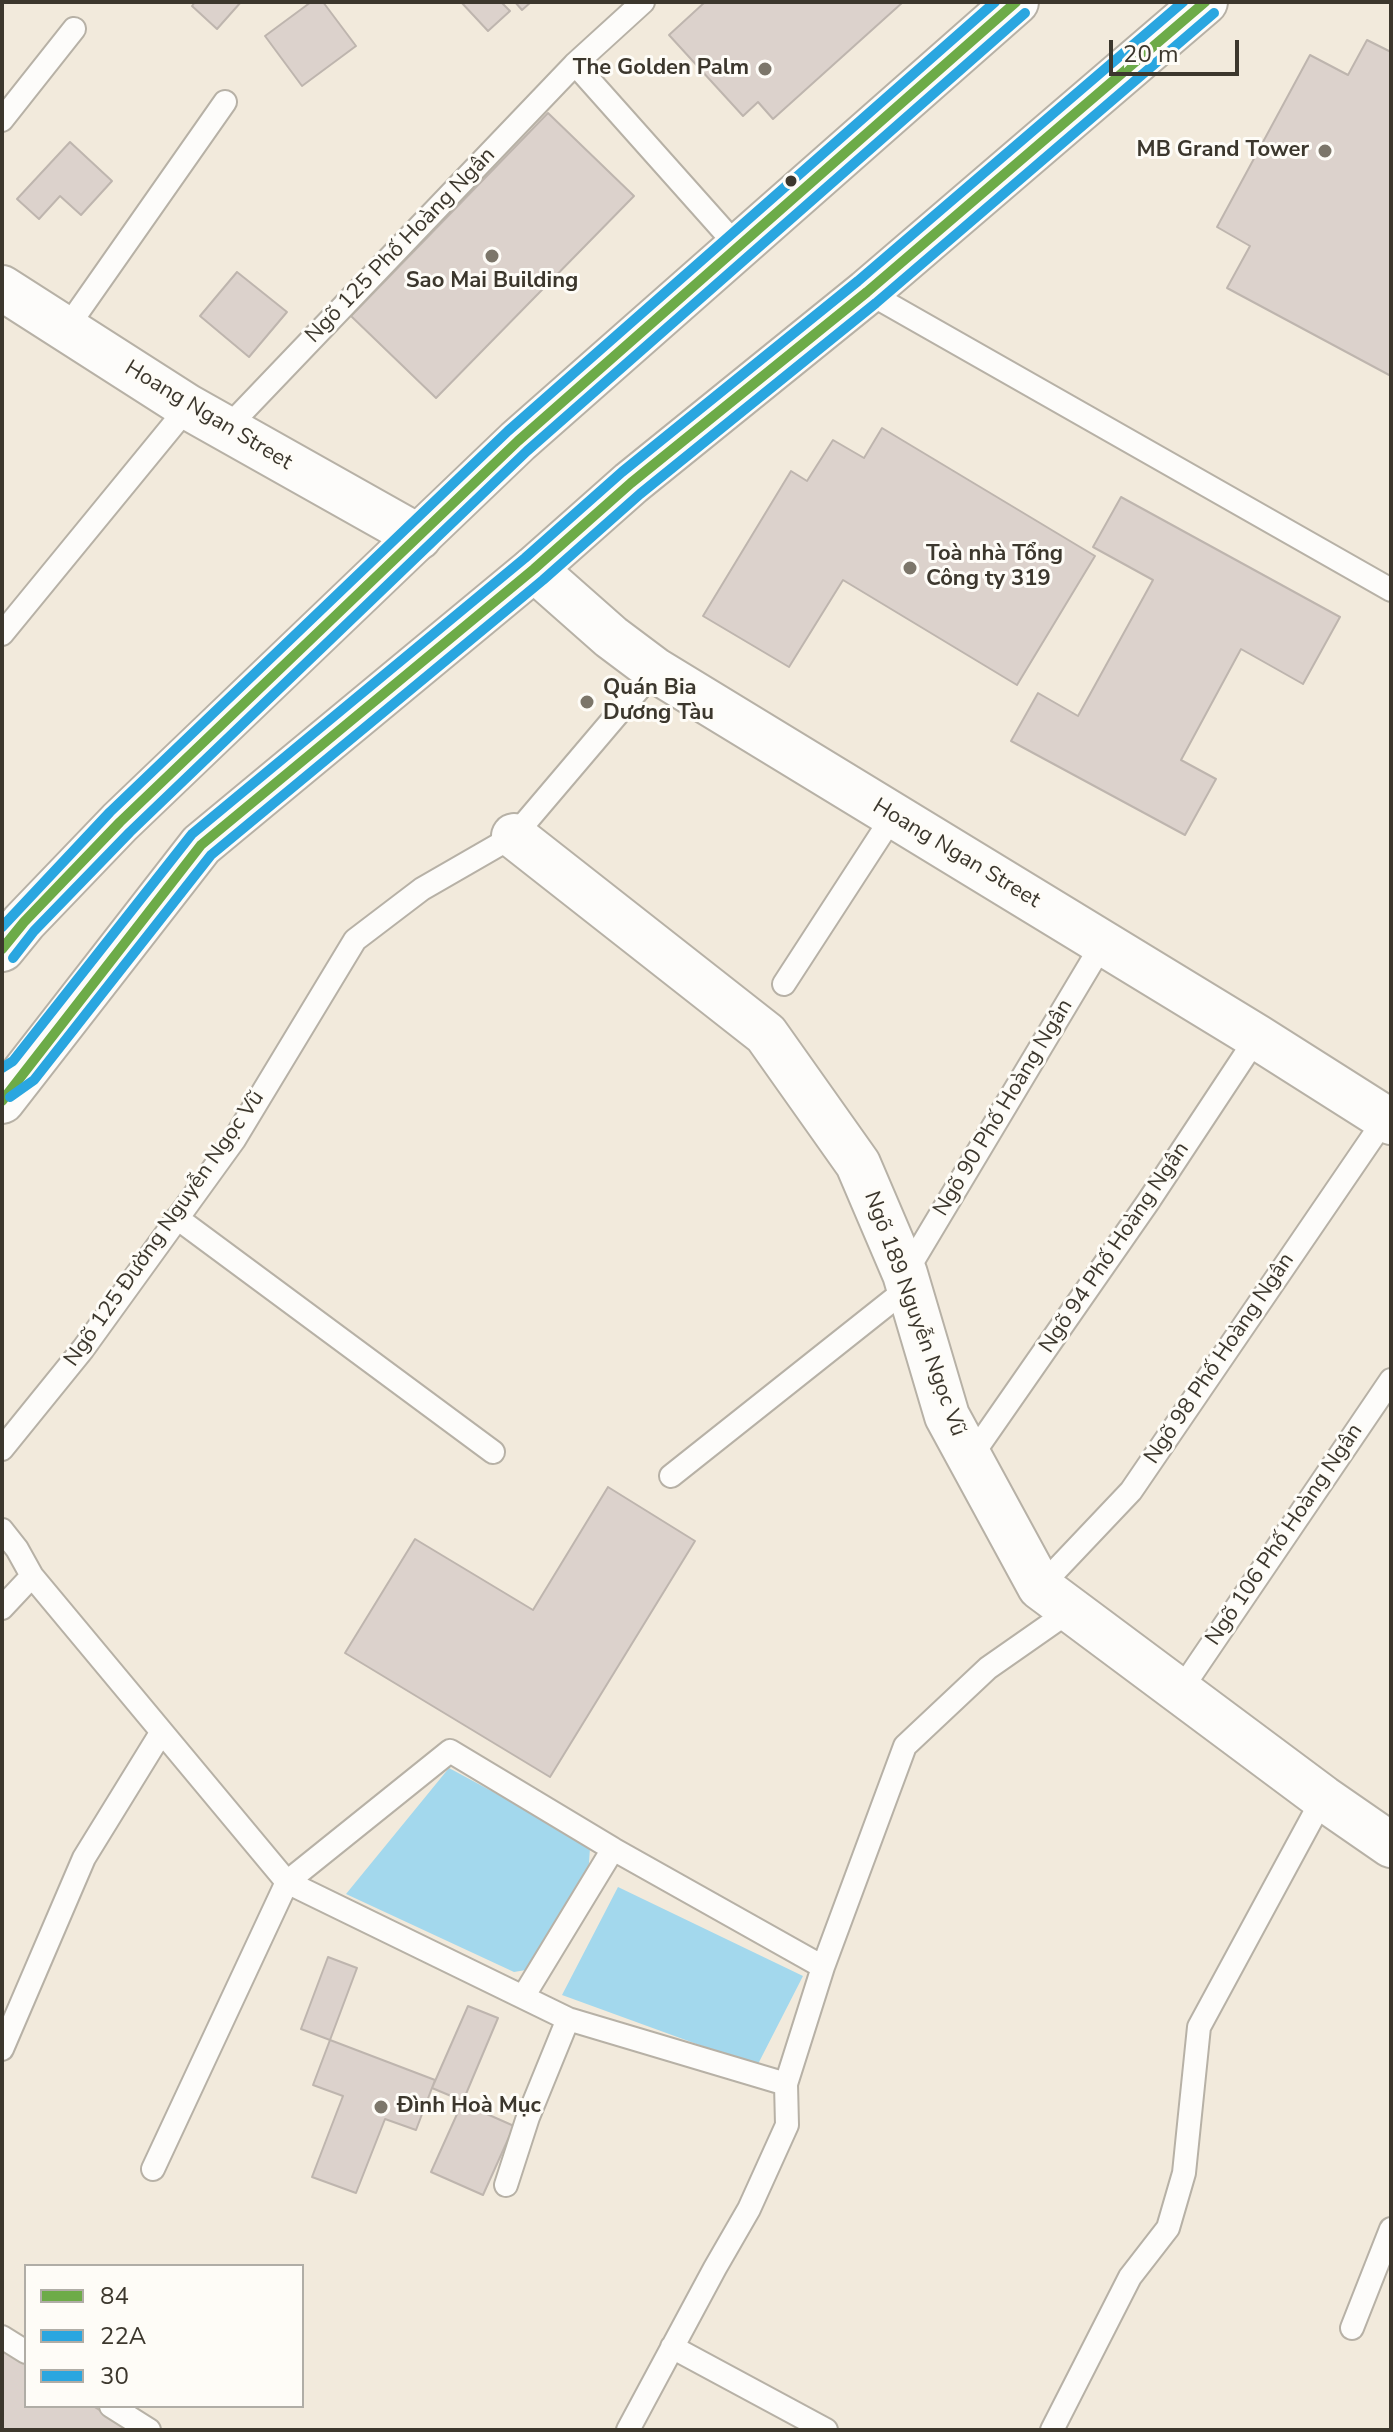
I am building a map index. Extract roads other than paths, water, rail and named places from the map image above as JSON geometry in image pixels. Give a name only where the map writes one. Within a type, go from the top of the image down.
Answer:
[{"type":"main road","points":[[2,949],[120,822],[518,441],[1016,2]]},
{"type":"main road","points":[[9,1085],[201,845],[534,569],[631,483],[867,292],[1205,2]]},
{"type":"main road","name":"Hoang Ngan Street","points":[[7,302],[66,329],[188,407],[419,537]]},
{"type":"main road","name":"Hoang Ngan Street","points":[[534,569],[611,637],[655,670],[1388,1120]]},
{"type":"main road","name":"Ngõ 189 Nguyễn Ngọc Vũ","points":[[514,836],[766,1034],[858,1164],[907,1281],[947,1416],[1056,1599],[1391,1845]]},
{"type":"lane","name":"Ngõ 125 Phố Hoàng Ngân","points":[[227,428],[575,64],[643,2]]},
{"type":"lane","points":[[2,120],[74,29]]},
{"type":"lane","points":[[575,64],[739,248]]},
{"type":"lane","points":[[66,329],[225,102]]},
{"type":"lane","points":[[867,292],[1391,590]]},
{"type":"lane","points":[[2,634],[188,407]]},
{"type":"lane","name":"Ngõ 125 Đường Nguyễn Ngọc Vũ","points":[[2,1449],[83,1349],[234,1140],[355,940],[422,889],[514,836],[655,670]]},
{"type":"lane","points":[[784,984],[893,816]]},
{"type":"lane","name":"Ngõ 90 Phố Hoàng Ngân","points":[[907,1281],[1103,943]]},
{"type":"lane","name":"Ngõ 94 Phố Hoàng Ngân","points":[[970,1458],[1148,1202],[1257,1037]]},
{"type":"lane","name":"Ngõ 98 Phố Hoàng Ngân","points":[[628,2430],[749,2209],[787,2125],[786,2084],[823,1967],[905,1746],[1056,1599],[1388,1120]]},
{"type":"lane","points":[[177,1218],[493,1452]]},
{"type":"lane","points":[[671,1476],[907,1281]]},
{"type":"lane","name":"Ngõ 106 Phố Hoàng Ngân","points":[[1180,1691],[1391,1380]]},
{"type":"lane","points":[[2,1530],[32,1576],[287,1882],[568,2019],[786,2084]]},
{"type":"lane","points":[[2,1608],[32,1576]]},
{"type":"lane","points":[[2,2049],[84,1858],[161,1733]]},
{"type":"lane","points":[[153,2169],[287,1882],[450,1751],[613,1849],[823,1967]]},
{"type":"lane","points":[[1053,2430],[1130,2277],[1168,2228],[1184,2173],[1199,2027],[1323,1798]]},
{"type":"lane","points":[[523,1997],[613,1849]]},
{"type":"lane","points":[[506,2185],[528,2117],[568,2019]]},
{"type":"lane","points":[[1352,2328],[1391,2229]]},
{"type":"lane","points":[[2,2337],[24,2351]]},
{"type":"lane","points":[[672,2347],[826,2430]]},
{"type":"lane","points":[[114,2408],[149,2430]]},
{"type":"water","points":[[449,1768],[584,1841],[590,1848],[588,1877],[532,1969],[514,1972],[346,1894]]},
{"type":"water","points":[[618,1887],[803,1976],[757,2066],[562,1995]]},
{"type":"place","name":"The Golden Palm","points":[[765,69]]},
{"type":"place","name":"MB Grand Tower","points":[[1325,151]]},
{"type":"place","name":"Sao Mai Building","points":[[492,256]]},
{"type":"place","name":"Toà nhà Tổng Công ty 319","points":[[910,568]]},
{"type":"place","name":"Quán Bia Dương Tàu","points":[[587,702]]},
{"type":"place","name":"Đình Hoà Mục","points":[[381,2107]]}]
